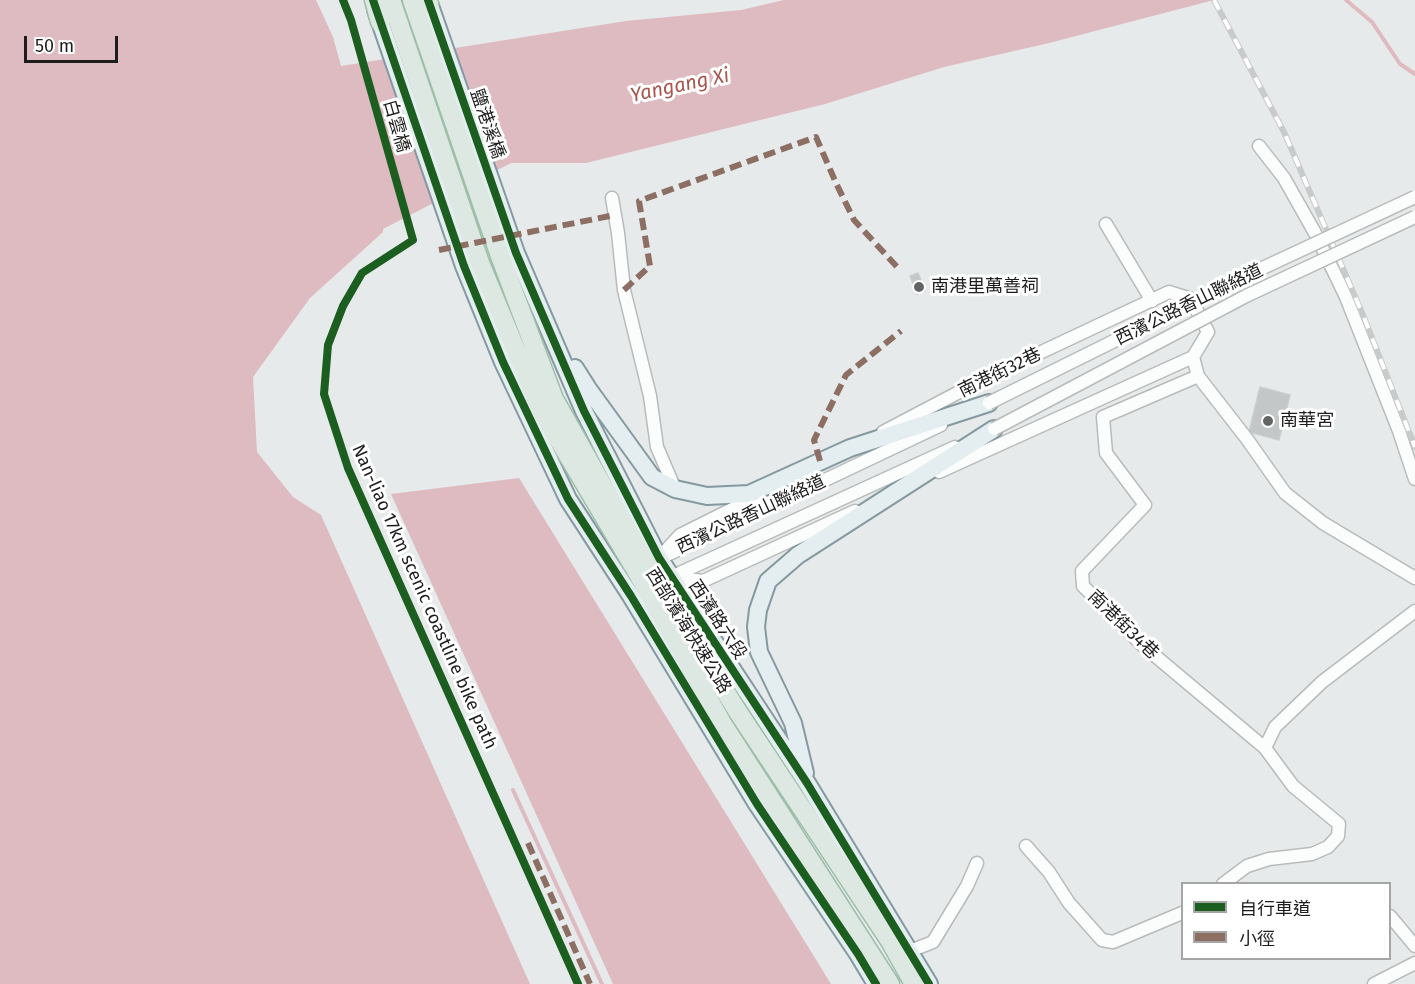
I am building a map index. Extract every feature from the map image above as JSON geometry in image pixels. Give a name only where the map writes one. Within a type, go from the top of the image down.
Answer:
[{"type":"highway","points":[[374,0],[380,22]]},
{"type":"highway","points":[[391,0],[472,264]]},
{"type":"highway","name":"鹽港溪橋","points":[[424,1],[508,255]]},
{"type":"highway","name":"西部濱海快速公路","points":[[508,255],[554,399],[648,567],[653,589],[722,723],[890,984]]},
{"type":"highway","name":"西部濱海快速公路","points":[[472,264],[540,408],[648,567]]},
{"type":"highway","name":"西部濱海快速公路","points":[[653,589],[738,712],[890,941],[914,984]]},
{"type":"main road","points":[[380,22],[472,264]]},
{"type":"main road","name":"西濱路六段","points":[[508,255],[545,317],[648,567],[653,589],[757,804],[876,984]]},
{"type":"main road","name":"西濱路六段","points":[[472,264],[503,362],[568,499],[653,589],[807,783],[929,984]]},
{"type":"main road","points":[[545,317],[589,390],[652,477],[675,489],[707,496],[749,494],[850,448],[989,403]]},
{"type":"main road","points":[[807,783],[793,723],[759,651],[756,627],[758,610],[768,581],[798,555],[994,429]]},
{"type":"street","points":[[1259,146],[1289,187],[1346,297],[1399,431],[1415,479]]},
{"type":"street","name":"西濱公路香山聯絡道","points":[[648,567],[989,403],[1239,279],[1415,197]]},
{"type":"street","points":[[612,198],[624,290],[650,396],[657,447],[675,489]]},
{"type":"street","name":"西濱公路香山聯絡道","points":[[653,589],[765,532],[994,429],[1246,296],[1415,217]]},
{"type":"street","points":[[1106,224],[1152,301]]},
{"type":"street","name":"南港街32巷","points":[[648,567],[680,535],[982,380],[1169,292],[1191,299],[1208,332],[1193,357]]},
{"type":"street","points":[[653,589],[703,581],[1193,357],[1198,376],[1285,493],[1323,524],[1415,578]]},
{"type":"street","name":"南港街34巷","points":[[1198,376],[1102,417],[1106,453],[1145,505],[1082,571],[1083,586],[1141,644],[1265,748],[1293,786],[1339,824],[1338,836],[1328,847],[1312,854],[1269,859],[1247,866],[1226,882]]},
{"type":"street","points":[[1265,748],[1275,727],[1322,682],[1415,611]]},
{"type":"street","points":[[1026,846],[1049,872],[1069,903],[1102,940],[1113,942],[1181,913]]},
{"type":"street","points":[[910,951],[933,942],[967,886],[977,863]]},
{"type":"street","points":[[1391,918],[1415,946]]},
{"type":"street","points":[[1374,984],[1415,963]]},
{"type":"water","name":"Yangang Xi","points":[[0,0],[316,0],[333,37],[341,66],[626,21],[741,10],[784,0],[1214,0],[1049,43],[944,67],[825,104],[586,163],[511,163],[383,229],[383,232],[310,298],[253,377],[257,452],[293,497],[321,515],[530,984],[0,984]]},
{"type":"water","points":[[519,478],[831,984],[613,984],[391,494]]},
{"type":"building","name":"南港里萬善祠","points":[[918,273],[925,291],[917,294],[910,276]]},
{"type":"building","name":"南華宮","points":[[1260,387],[1290,395],[1279,440],[1249,432]]},
{"type":"waterway","points":[[1346,0],[1372,22],[1400,64],[1415,74]]},
{"type":"waterway","points":[[513,790],[602,984]]},
{"type":"railway","points":[[1214,0],[1284,132],[1363,315],[1415,447]]},
{"type":"marked path","points":[[624,290],[650,266],[639,201],[816,137],[854,220],[898,268]]},
{"type":"marked path","points":[[439,250],[615,215]]},
{"type":"marked path","points":[[820,461],[814,440],[846,375],[901,331]]},
{"type":"marked path","points":[[528,843],[590,984]]},
{"type":"cycle path","name":"白雲橋","points":[[343,0],[351,20],[413,240],[362,273],[343,306],[328,345],[324,394],[348,468],[578,984]]},
{"type":"cycle path","name":"白雲橋","points":[[373,0],[464,266],[503,362],[568,499],[631,596],[757,804],[876,984]]},
{"type":"cycle path","points":[[428,0],[516,253],[584,411],[659,558],[807,783],[929,984]]},
{"type":"place","name":"南港里萬善祠","points":[[919,287]]},
{"type":"place","name":"南華宮","points":[[1268,421]]}]
